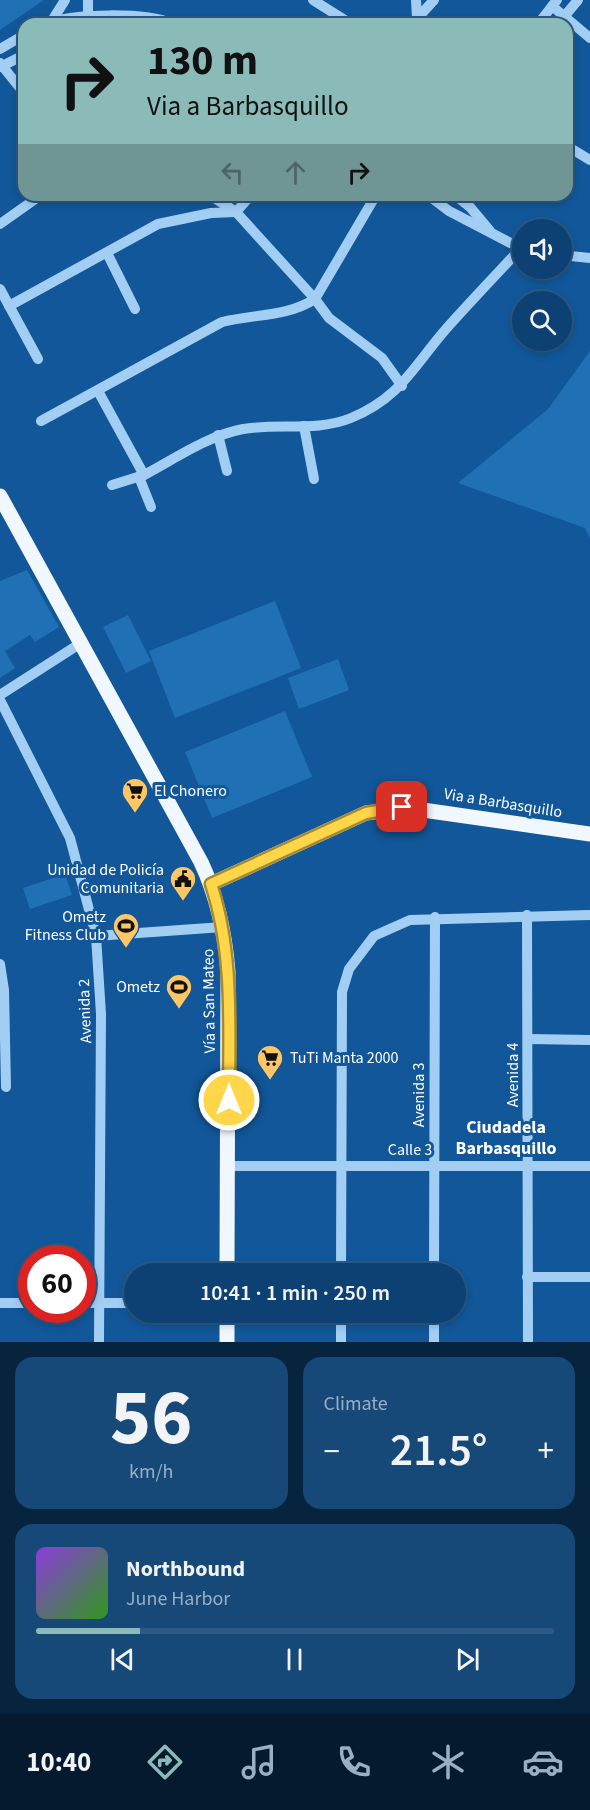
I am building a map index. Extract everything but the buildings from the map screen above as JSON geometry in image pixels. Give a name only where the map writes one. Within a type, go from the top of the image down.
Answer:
[{"type":"main road","name":"Vía a San Mateo","points":[[0,496],[211,884],[223,927],[228,972],[230,1166],[227,1263]]},
{"type":"main road","name":"Via a Barbasquillo","points":[[211,884],[366,813],[393,808],[439,811],[590,834]]},
{"type":"main road","points":[[227,1323],[227,1342]]},
{"type":"street","points":[[52,18],[65,0]]},
{"type":"street","points":[[87,18],[88,0]]},
{"type":"street","points":[[314,0],[342,18]]},
{"type":"street","points":[[415,18],[416,0]]},
{"type":"street","points":[[418,18],[434,0]]},
{"type":"street","points":[[563,18],[578,0]]},
{"type":"street","points":[[555,3],[560,18]]},
{"type":"street","points":[[543,18],[555,3]]},
{"type":"street","points":[[125,18],[143,18]]},
{"type":"street","points":[[573,27],[590,38]]},
{"type":"street","points":[[0,49],[18,38]]},
{"type":"street","points":[[18,58],[1,65],[18,86]]},
{"type":"street","points":[[573,150],[590,160]]},
{"type":"street","points":[[0,224],[33,201]]},
{"type":"street","points":[[219,201],[236,212],[315,299],[329,318],[382,358],[402,386]]},
{"type":"street","points":[[9,306],[158,224],[211,213],[236,212],[246,201]]},
{"type":"street","points":[[41,421],[222,322],[245,316],[275,315],[303,307],[315,299],[372,201]]},
{"type":"street","points":[[436,201],[449,211],[512,245]]},
{"type":"street","points":[[462,201],[496,238]]},
{"type":"street","points":[[106,253],[135,309]]},
{"type":"street","points":[[572,256],[590,258]]},
{"type":"street","points":[[112,485],[142,476],[218,435],[254,428],[333,424],[351,418],[375,405],[402,386],[476,294],[512,258]]},
{"type":"street","points":[[0,290],[38,359]]},
{"type":"street","points":[[98,391],[142,476],[151,507]]},
{"type":"street","points":[[304,426],[314,479]]},
{"type":"street","points":[[218,435],[227,471]]},
{"type":"street","points":[[0,695],[81,643]]},
{"type":"street","name":"Avenida 2","points":[[0,700],[70,838],[96,936],[101,1014],[99,1342]]},
{"type":"street","name":"Avenida 4","points":[[527,915],[528,1342]]},
{"type":"street","points":[[341,1263],[340,1165],[344,1156],[342,992],[349,969],[358,954],[374,936],[389,927],[410,920],[435,917],[590,915]]},
{"type":"street","name":"Avenida 3","points":[[434,1263],[435,917]]},
{"type":"street","points":[[96,936],[223,927]]},
{"type":"street","points":[[0,964],[4,990],[2,1063],[6,1087]]},
{"type":"street","points":[[528,1039],[590,1040]]},
{"type":"street","name":"Calle 3","points":[[230,1166],[590,1166]]},
{"type":"street","points":[[527,1277],[590,1277]]},
{"type":"street","points":[[0,1303],[18,1303]]},
{"type":"street","points":[[99,1303],[124,1303]]},
{"type":"street","points":[[341,1323],[341,1342]]},
{"type":"street","points":[[434,1323],[434,1342]]},
{"type":"shaded area","points":[[0,0],[44,0],[0,30]]},
{"type":"shaded area","points":[[590,351],[590,539],[585,528],[458,483],[548,409]]},
{"type":"shaded area","points":[[27,570],[59,627],[35,642],[30,635],[5,651],[15,668],[0,678],[0,581]]},
{"type":"shaded area","points":[[275,601],[301,668],[175,718],[149,651]]},
{"type":"shaded area","points":[[128,615],[151,661],[126,673],[103,627]]},
{"type":"shaded area","points":[[338,659],[349,690],[299,709],[288,678]]},
{"type":"shaded area","points":[[285,711],[312,777],[212,818],[185,752]]},
{"type":"shaded area","points":[[65,874],[72,895],[30,909],[23,888]]},
{"type":"place","name":"El Chonero","points":[[135,814]]},
{"type":"place","name":"Unidad de Policía Comunitaria","points":[[183,902]]},
{"type":"place","name":"Ometz Fitness Club","points":[[126,949]]},
{"type":"place","name":"Ometz","points":[[179,1010]]},
{"type":"place","name":"TuTi Manta 2000","points":[[270,1081]]},
{"type":"district","name":"Ciudadela Barbasquillo","points":[[506,1137]]},
{"type":"route","points":[[229,1100],[226,942],[211,884],[366,813],[402,807]]}]
